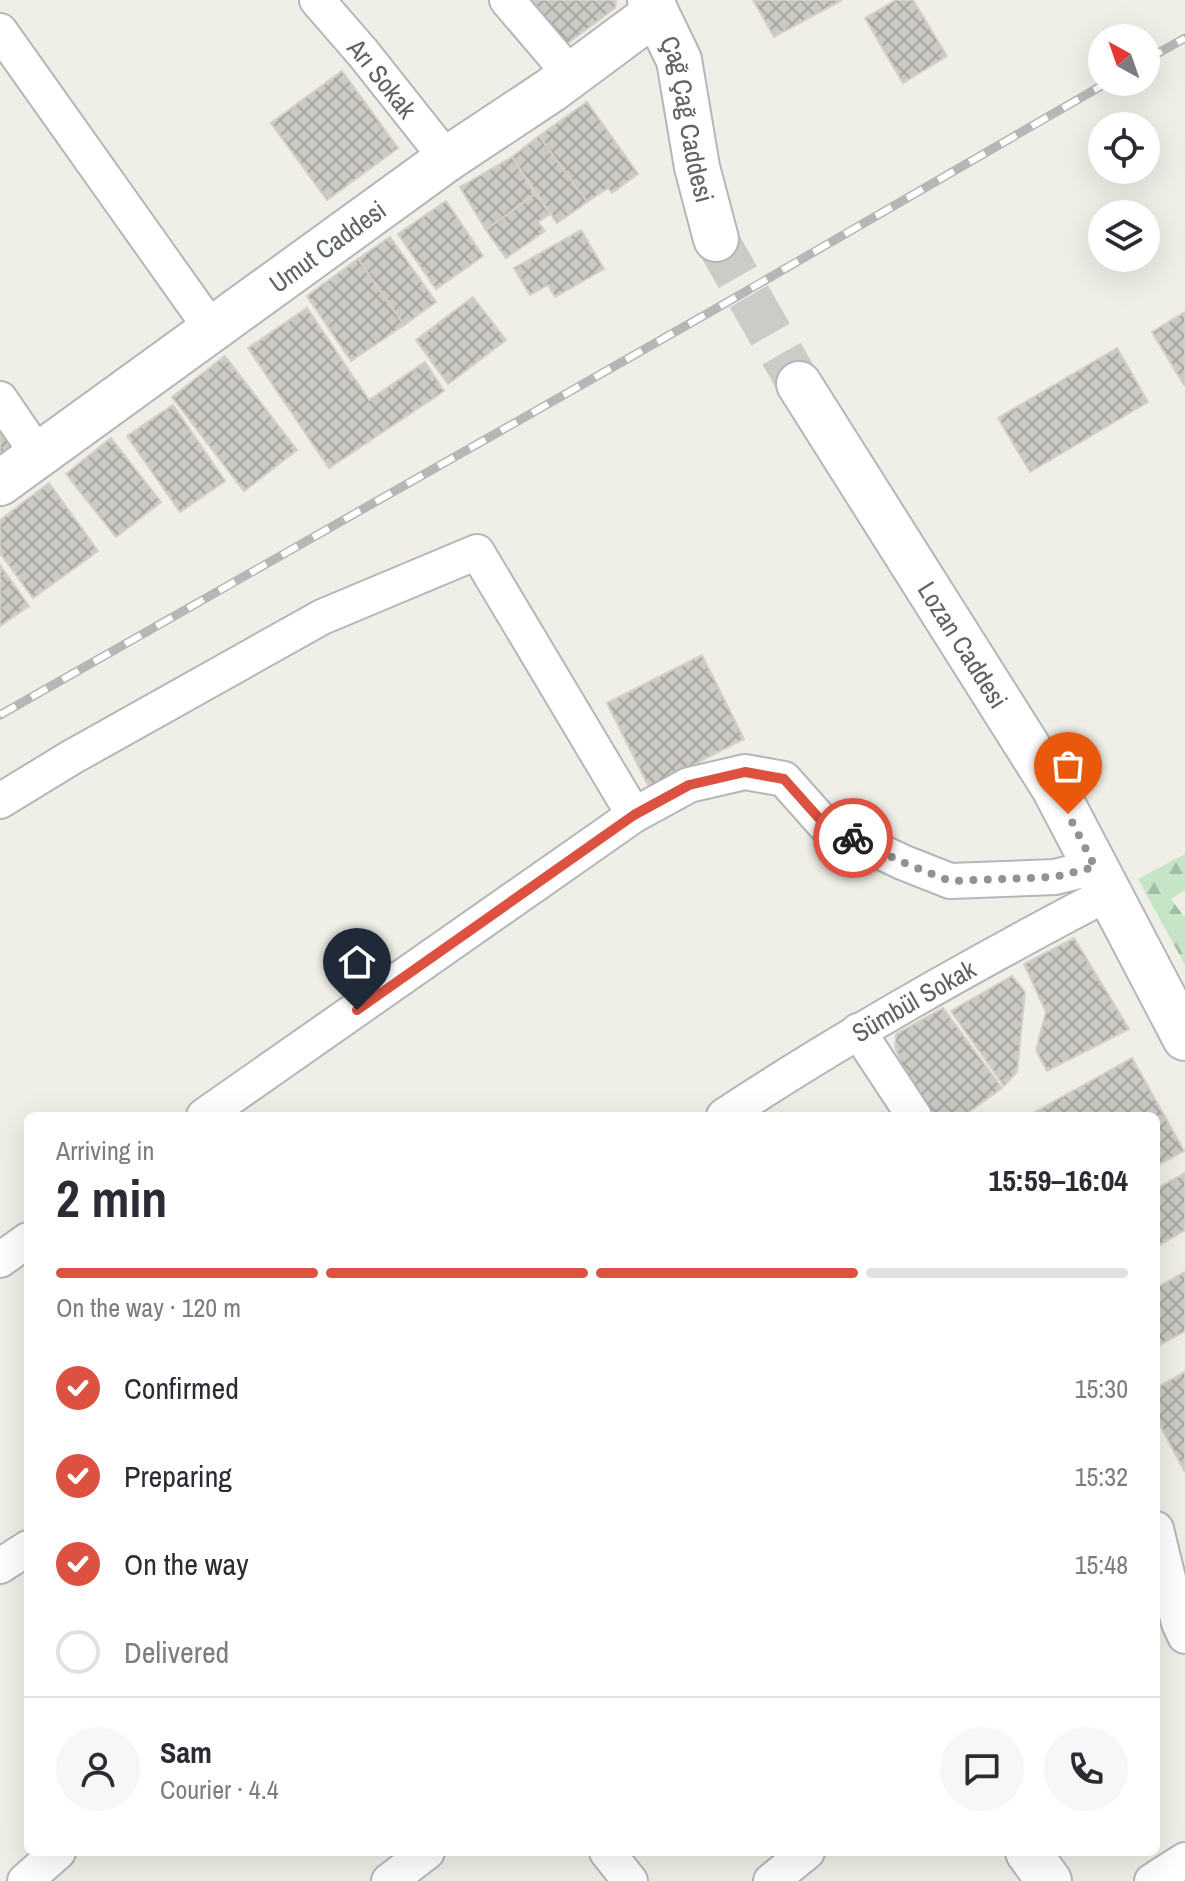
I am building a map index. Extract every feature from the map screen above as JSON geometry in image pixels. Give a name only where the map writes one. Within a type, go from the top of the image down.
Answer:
[{"type":"main road","name":"Umut Caddesi","points":[[0,483],[447,159],[571,75],[653,6]]},
{"type":"main road","name":"Çağ Çağ Caddesi","points":[[653,6],[679,60],[697,167],[716,239]]},
{"type":"main road","name":"Lozan Caddesi","points":[[799,384],[1054,788],[1185,1038]]},
{"type":"main road","points":[[1031,1856],[1049,1881]]},
{"type":"street","name":"Arı Sokak","points":[[317,0],[447,159]]},
{"type":"street","points":[[507,0],[571,75]]},
{"type":"street","points":[[0,31],[213,331]]},
{"type":"street","points":[[0,399],[39,456]]},
{"type":"street","points":[[0,801],[72,757],[322,617],[477,552],[634,815]]},
{"type":"street","points":[[210,1112],[634,815],[689,785],[745,772],[784,779],[825,825],[950,881],[1055,877],[1102,880]]},
{"type":"street","name":"Sümbül Sokak","points":[[730,1112],[1102,880]]},
{"type":"street","points":[[858,1031],[911,1112]]},
{"type":"street","points":[[0,1260],[24,1243]]},
{"type":"street","points":[[0,1566],[24,1551]]},
{"type":"street","points":[[1160,1558],[1163,1580],[1185,1636]]},
{"type":"street","points":[[25,1881],[53,1856]]},
{"type":"street","points":[[389,1881],[422,1856]]},
{"type":"street","points":[[610,1856],[630,1881]]},
{"type":"street","points":[[771,1881],[802,1856]]},
{"type":"street","points":[[1152,1881],[1185,1860]]},
{"type":"green space","points":[[1185,854],[1185,890],[1171,899],[1185,918],[1185,965],[1138,879]]},
{"type":"building","points":[[530,0],[616,0],[615,8],[568,43],[559,39]]},
{"type":"building","points":[[753,0],[842,0],[774,37]]},
{"type":"building","points":[[896,0],[913,0],[947,56],[903,83],[865,18]]},
{"type":"building","points":[[342,71],[398,148],[327,200],[271,123]]},
{"type":"building","points":[[587,102],[638,174],[612,193],[608,188],[587,202],[539,136]]},
{"type":"building","points":[[539,136],[587,202],[557,223],[512,157]]},
{"type":"building","points":[[512,157],[535,194],[486,230],[460,187]]},
{"type":"building","points":[[535,194],[550,214],[538,222],[545,231],[506,258],[486,230]]},
{"type":"building","points":[[446,201],[483,256],[436,289],[398,234]]},
{"type":"building","points":[[581,230],[604,269],[555,297],[548,285],[530,295],[514,268]]},
{"type":"building","points":[[390,237],[436,302],[404,325],[358,259]]},
{"type":"building","points":[[358,259],[404,325],[351,361],[307,296]]},
{"type":"building","points":[[473,297],[506,340],[448,384],[416,340]]},
{"type":"building","points":[[307,308],[369,400],[425,362],[444,391],[329,468],[248,348]]},
{"type":"building","points":[[1185,312],[1185,385],[1184,385],[1152,332]]},
{"type":"building","points":[[1117,348],[1148,402],[1030,472],[998,418]]},
{"type":"building","points":[[225,356],[297,450],[244,491],[172,397]]},
{"type":"building","points":[[173,405],[225,481],[180,512],[127,436]]},
{"type":"building","points":[[0,429],[15,451],[0,461]]},
{"type":"building","points":[[111,438],[161,502],[116,537],[66,474]]},
{"type":"building","points":[[49,483],[98,551],[33,598],[0,553],[0,520]]},
{"type":"building","points":[[0,565],[29,606],[0,626]]},
{"type":"building","points":[[702,655],[744,739],[649,787],[607,703]]},
{"type":"building","points":[[1074,938],[1129,1029],[1047,1071],[1036,1050],[1046,1012],[1024,964]]},
{"type":"building","points":[[1012,976],[1025,992],[1017,1072],[1004,1086],[951,1011]]},
{"type":"building","points":[[943,1008],[1002,1088],[969,1112],[929,1112],[905,1073],[895,1047],[896,1034]]},
{"type":"building","points":[[1132,1058],[1184,1151],[1160,1164],[1160,1112],[1035,1112]]},
{"type":"building","points":[[1185,1173],[1185,1230],[1160,1245],[1160,1187]]},
{"type":"building","points":[[1185,1272],[1185,1331],[1160,1345],[1160,1286]]},
{"type":"building","points":[[1185,1372],[1185,1472],[1160,1425],[1160,1386]]},
{"type":"tunnel","points":[[716,239],[799,384]]},
{"type":"railway","points":[[1160,52],[1185,38]]},
{"type":"railway","points":[[0,715],[1088,94]]},
{"type":"way so far","points":[[853,838],[950,881],[1055,877],[1095,867],[1068,814]]},
{"type":"route","points":[[357,1010],[634,815],[689,785],[745,772],[784,779],[825,825],[853,838]]}]
